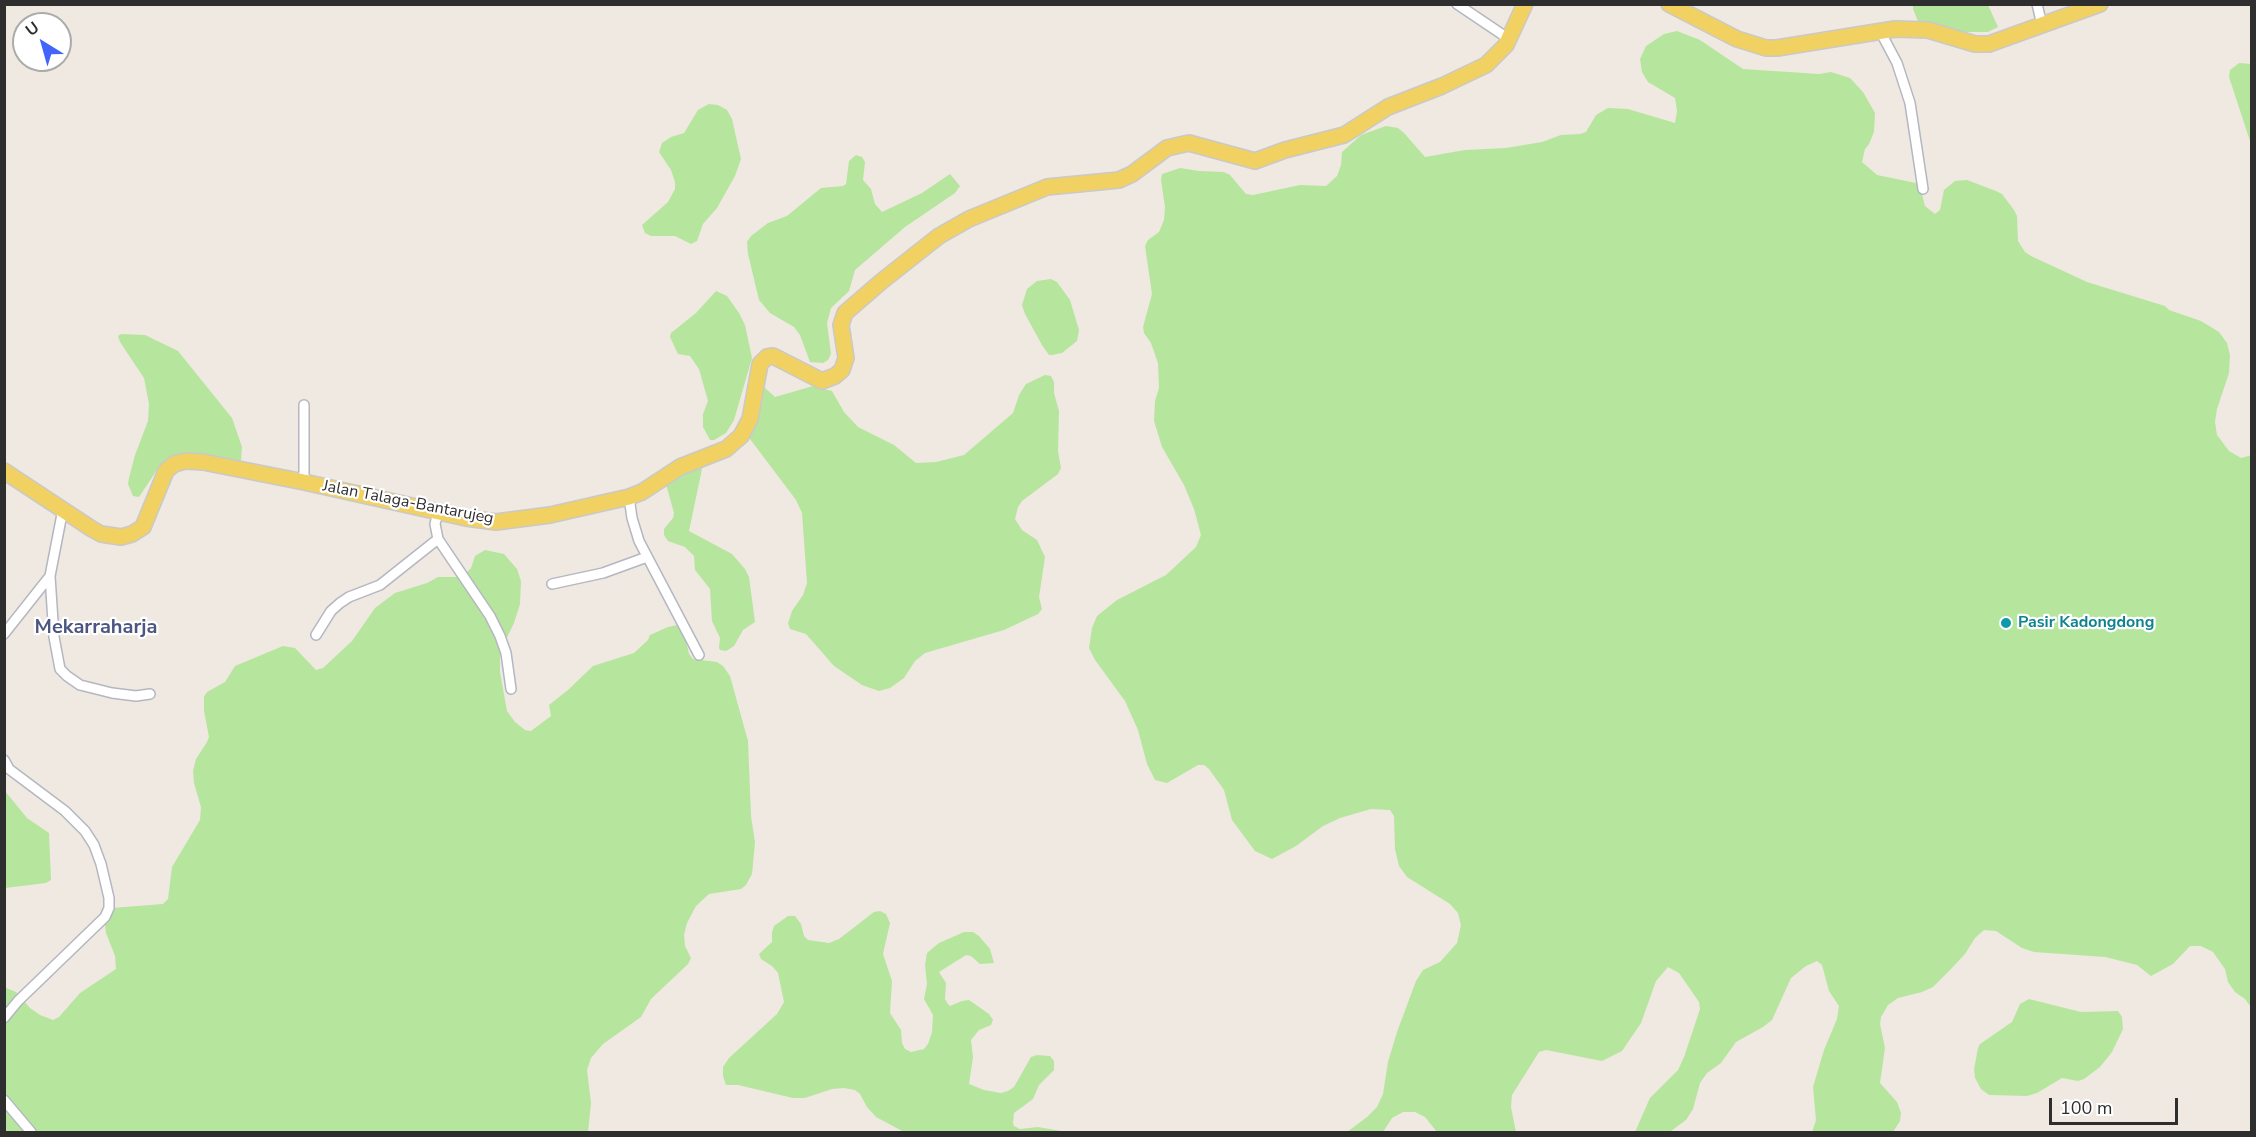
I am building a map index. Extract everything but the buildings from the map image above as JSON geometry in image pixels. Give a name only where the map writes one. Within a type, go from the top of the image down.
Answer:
[{"type":"main road","name":"Jalan Talaga-Bantarujeg","points":[[4,471],[101,534],[121,537],[132,534],[143,527],[166,471],[179,462],[203,462],[438,512],[496,522],[550,515],[629,497],[642,492],[680,468],[726,449],[741,436],[750,419],[760,364],[767,357],[773,356],[822,381],[835,376],[842,370],[846,358],[841,325],[845,313],[939,236],[969,219],[1047,187],[1119,180],[1132,174],[1167,148],[1180,145],[1189,143],[1255,161],[1285,150],[1344,135],[1388,107],[1442,86],[1486,65],[1496,57],[1509,39],[1525,4]]},
{"type":"main road","points":[[1669,4],[1737,39],[1766,48],[1800,45],[1894,29],[1928,30],[1975,44],[1989,44],[2100,4]]},
{"type":"street","points":[[1457,4],[1509,39]]},
{"type":"street","points":[[2037,4],[2043,25]]},
{"type":"street","points":[[1880,31],[1897,63],[1910,103],[1923,189]]},
{"type":"street","points":[[304,405],[304,482]]},
{"type":"street","points":[[629,497],[632,518],[647,557],[699,655]]},
{"type":"street","points":[[63,509],[50,576],[54,637],[60,669],[80,685],[112,693],[136,696],[150,694]]},
{"type":"street","points":[[438,512],[435,524],[438,539],[490,616],[500,636],[506,653],[511,689]]},
{"type":"street","points":[[316,635],[331,611],[340,603],[380,585],[438,539]]},
{"type":"street","points":[[552,584],[603,573],[647,557]]},
{"type":"street","points":[[4,634],[50,576]]},
{"type":"street","points":[[4,760],[9,769],[67,813],[85,831],[94,845],[101,864],[109,898],[109,908],[105,916],[18,1001],[4,1018]]},
{"type":"street","points":[[4,1100],[31,1132]]},
{"type":"green space","points":[[1913,5],[1988,5],[1998,27],[1988,32],[1966,32],[1920,26]]},
{"type":"green space","points":[[1677,31],[1700,40],[1743,69],[1819,74],[1831,72],[1850,78],[1863,92],[1875,113],[1874,132],[1865,149],[1862,162],[1877,175],[1916,183],[1925,206],[1935,214],[1940,210],[1944,190],[1955,181],[1967,180],[1996,191],[2002,194],[2014,210],[2017,216],[2018,241],[2025,252],[2031,256],[2087,282],[2165,306],[2169,310],[2201,321],[2219,332],[2227,343],[2230,355],[2229,373],[2217,409],[2215,422],[2217,435],[2229,451],[2241,458],[2252,455],[2251,1007],[2228,982],[2225,969],[2213,952],[2201,946],[2190,946],[2173,964],[2151,976],[2137,965],[2105,957],[2034,952],[2022,948],[1996,931],[1984,930],[1975,938],[1965,954],[1933,987],[1898,998],[1888,1005],[1881,1017],[1880,1024],[1885,1048],[1880,1083],[1897,1102],[1901,1113],[1900,1121],[1893,1132],[1812,1132],[1816,1120],[1813,1087],[1824,1050],[1837,1019],[1839,1006],[1829,991],[1822,965],[1817,961],[1806,966],[1791,978],[1772,1020],[1736,1042],[1721,1063],[1707,1073],[1700,1083],[1693,1109],[1686,1120],[1671,1131],[1635,1132],[1650,1098],[1678,1070],[1700,1009],[1699,1002],[1679,973],[1668,967],[1656,981],[1641,1023],[1622,1051],[1602,1061],[1546,1050],[1539,1052],[1512,1095],[1511,1107],[1516,1132],[1437,1132],[1425,1117],[1415,1112],[1403,1112],[1392,1118],[1383,1132],[1347,1132],[1377,1107],[1383,1094],[1388,1062],[1397,1032],[1416,981],[1423,970],[1440,962],[1457,943],[1461,925],[1458,913],[1450,904],[1407,877],[1399,866],[1395,849],[1394,816],[1390,810],[1371,809],[1340,818],[1323,826],[1296,846],[1272,859],[1255,851],[1232,820],[1224,790],[1204,765],[1198,765],[1167,783],[1155,780],[1147,764],[1138,730],[1125,701],[1089,648],[1092,628],[1097,616],[1117,600],[1166,575],[1196,547],[1201,535],[1194,509],[1184,485],[1162,447],[1154,421],[1155,401],[1159,388],[1158,363],[1143,327],[1152,294],[1145,246],[1148,240],[1159,232],[1164,220],[1162,174],[1180,168],[1224,172],[1230,175],[1246,194],[1253,195],[1300,185],[1326,186],[1337,176],[1342,152],[1361,135],[1386,126],[1398,128],[1425,157],[1465,150],[1506,148],[1542,142],[1561,135],[1580,134],[1586,132],[1596,115],[1608,108],[1628,109],[1675,123],[1677,111],[1675,98],[1648,82],[1642,72],[1640,59],[1646,46],[1664,34]]},
{"type":"green space","points":[[2239,63],[2251,64],[2251,144],[2229,77],[2230,70]]},
{"type":"green space","points":[[709,104],[718,105],[727,110],[732,119],[741,159],[735,176],[717,208],[703,224],[697,241],[691,244],[675,236],[651,236],[645,233],[642,225],[668,202],[675,189],[671,170],[659,152],[662,143],[684,133],[698,110]]},
{"type":"green space","points":[[856,155],[862,157],[865,162],[863,180],[871,189],[875,204],[882,212],[922,193],[950,174],[960,186],[955,193],[905,227],[855,270],[849,291],[831,308],[827,323],[831,354],[823,363],[810,362],[800,335],[794,327],[770,313],[759,300],[747,242],[768,223],[787,216],[821,188],[846,184],[849,161]]},
{"type":"green space","points":[[1051,279],[1057,282],[1070,300],[1079,330],[1077,341],[1062,353],[1049,355],[1022,305],[1027,289],[1037,281]]},
{"type":"green space","points":[[716,291],[727,296],[739,313],[745,325],[752,358],[734,420],[726,433],[710,440],[703,427],[703,414],[708,401],[699,369],[690,356],[678,354],[670,337],[671,333],[696,313]]},
{"type":"green space","points":[[121,334],[145,335],[178,351],[232,418],[242,447],[241,460],[238,462],[167,461],[159,467],[139,497],[133,496],[128,484],[129,478],[148,421],[149,404],[144,378],[120,342],[118,336]]},
{"type":"green space","points":[[1045,375],[1051,376],[1054,382],[1054,393],[1059,411],[1058,451],[1061,468],[1058,474],[1022,501],[1015,519],[1022,530],[1037,540],[1045,557],[1039,597],[1042,609],[1038,614],[1004,630],[925,653],[915,661],[904,678],[890,688],[879,691],[862,685],[834,666],[806,634],[790,629],[788,623],[792,611],[803,595],[807,583],[802,513],[796,500],[747,435],[758,396],[764,387],[775,397],[813,386],[832,391],[844,412],[858,427],[894,445],[916,463],[936,462],[964,455],[1013,413],[1019,395],[1026,384]]},
{"type":"green space","points":[[701,466],[689,531],[732,554],[749,577],[755,622],[743,630],[734,646],[726,651],[719,648],[720,638],[712,621],[710,589],[695,570],[694,556],[685,547],[668,541],[664,535],[664,529],[673,518],[674,513],[666,484]]},
{"type":"green space","points":[[485,550],[504,554],[517,569],[521,581],[520,604],[500,652],[500,672],[507,711],[525,730],[531,731],[551,716],[549,705],[593,666],[634,653],[648,640],[650,635],[682,624],[689,654],[693,659],[717,662],[730,676],[748,741],[751,816],[755,842],[752,874],[741,889],[709,894],[696,906],[687,923],[684,935],[685,946],[691,958],[688,964],[651,999],[641,1017],[603,1044],[591,1058],[587,1070],[591,1103],[588,1132],[5,1132],[4,987],[16,992],[30,1008],[40,1015],[53,1020],[59,1017],[80,993],[116,969],[115,956],[106,933],[104,919],[112,908],[163,904],[168,899],[172,867],[200,820],[201,807],[193,771],[196,759],[209,737],[204,711],[204,697],[207,692],[225,682],[235,666],[283,646],[295,648],[316,670],[323,668],[352,641],[375,608],[395,593],[438,577],[462,577],[471,568],[475,556]]},
{"type":"green space","points":[[5,791],[27,818],[49,833],[51,880],[46,883],[5,888]]},
{"type":"green space","points":[[880,911],[886,914],[890,923],[883,954],[892,981],[890,1013],[901,1030],[905,1049],[911,1052],[924,1049],[932,1032],[933,1015],[924,999],[927,984],[925,965],[927,953],[939,943],[964,932],[973,932],[990,949],[994,963],[980,964],[971,956],[966,955],[939,972],[946,983],[945,999],[950,1006],[969,1000],[989,1014],[993,1020],[991,1025],[979,1030],[971,1040],[973,1057],[969,1084],[984,1090],[1001,1093],[1008,1091],[1014,1087],[1031,1057],[1050,1056],[1054,1061],[1054,1070],[1039,1085],[1033,1099],[1014,1113],[1013,1123],[1020,1129],[1038,1127],[1067,1132],[904,1132],[876,1117],[855,1090],[832,1089],[805,1098],[793,1098],[738,1085],[726,1085],[723,1067],[729,1058],[777,1014],[784,1002],[778,973],[761,959],[759,954],[772,942],[774,926],[788,916],[795,916],[808,940],[829,943],[839,939],[874,912]]},
{"type":"green space","points":[[2029,999],[2081,1012],[2118,1011],[2122,1017],[2123,1029],[2112,1052],[2100,1067],[2084,1079],[2078,1081],[2062,1078],[2037,1093],[2027,1096],[1989,1095],[1981,1089],[1975,1078],[1974,1069],[1978,1048],[1980,1044],[2012,1022],[2020,1004]]},
{"type":"place","name":"Pasir Kadongdong","points":[[2006,623]]},
{"type":"district","name":"Mekarraharja","points":[[96,628]]}]
